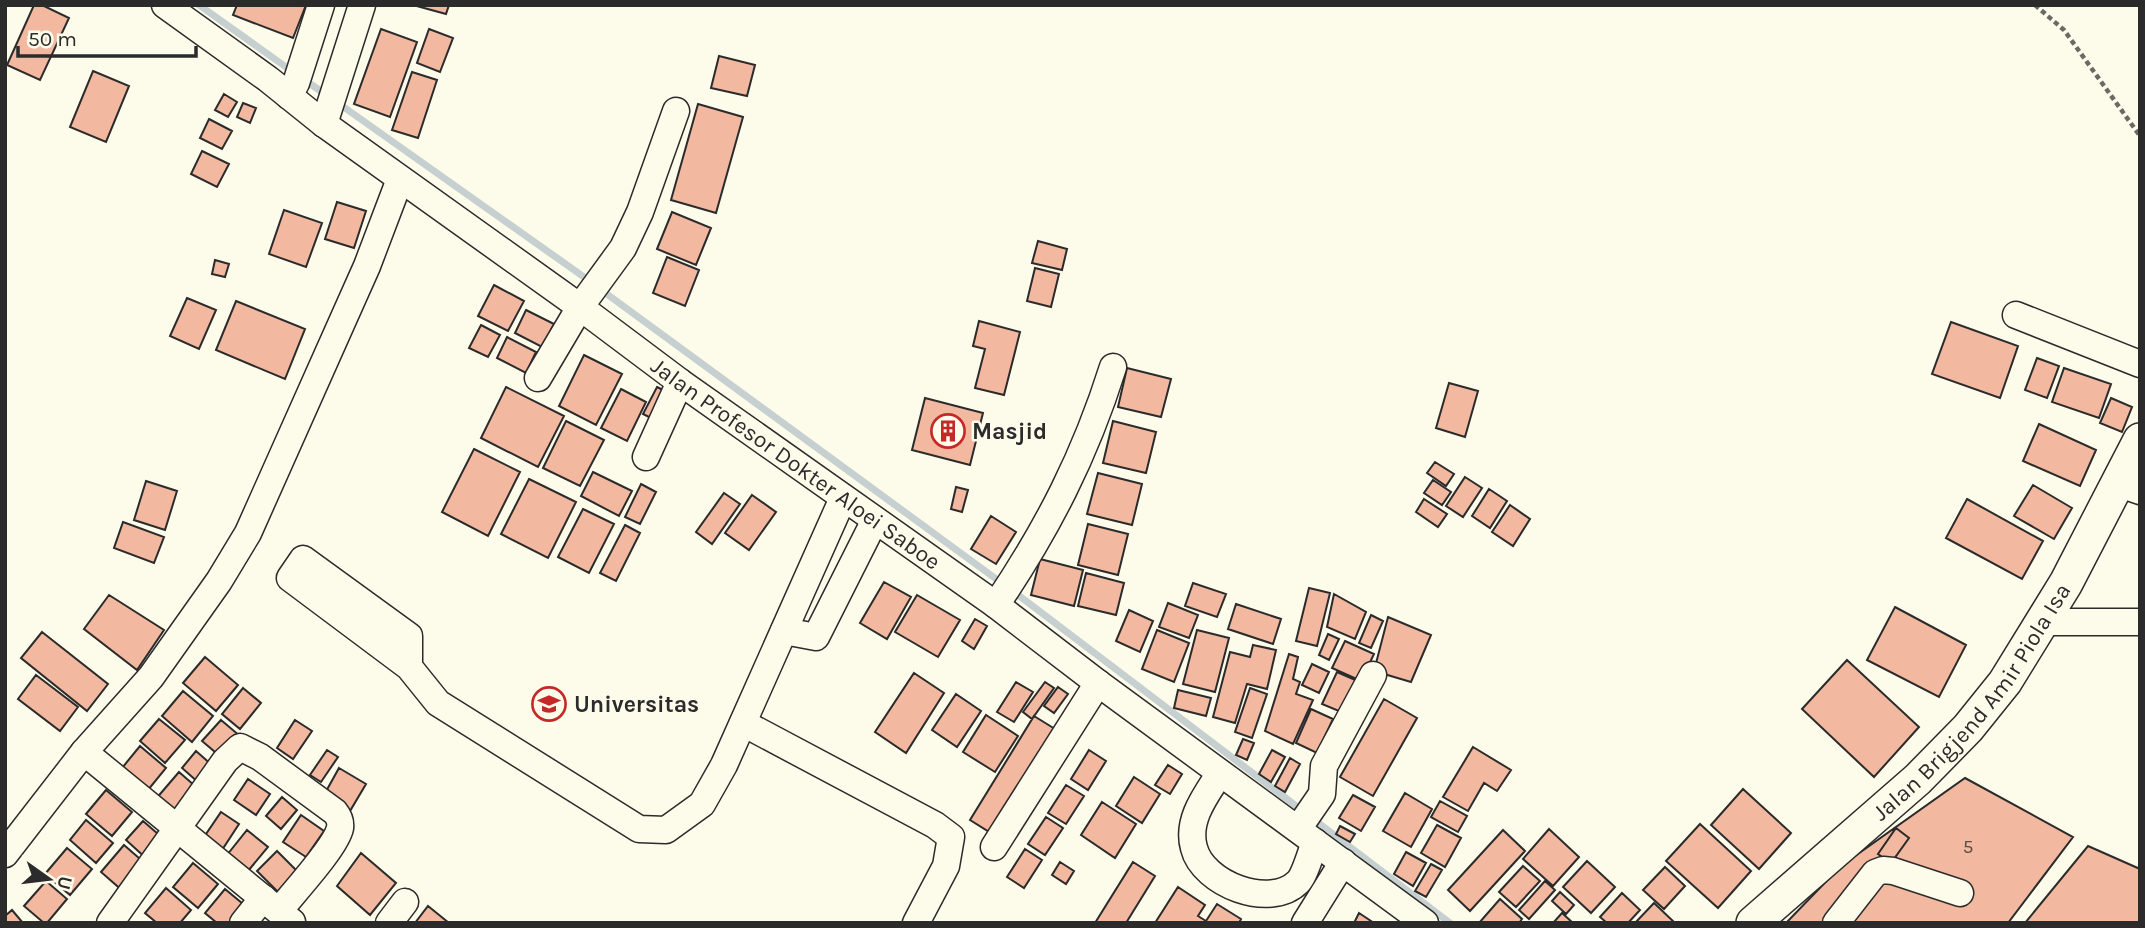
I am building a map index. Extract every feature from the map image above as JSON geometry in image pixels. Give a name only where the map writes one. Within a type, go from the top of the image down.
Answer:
[{"type":"main road","name":"Jalan Brigjend Amir Piola Isa","points":[[1753,923],[1918,779],[1968,728],[2005,682],[2129,487],[2140,440]]},
{"type":"street","name":"Jalan Profesor Dokter Aloei Saboe","points":[[165,5],[292,89],[400,179],[583,302],[680,382],[843,498],[875,520],[1004,593],[1098,683],[1220,773],[1308,824],[1343,863],[1425,923]]},
{"type":"street","points":[[292,89],[321,5]]},
{"type":"street","points":[[327,116],[362,5]]},
{"type":"street","points":[[538,378],[583,302],[623,248],[640,212],[676,111]]},
{"type":"street","points":[[5,854],[84,752],[151,677],[219,581],[248,533],[367,266],[400,179]]},
{"type":"street","points":[[2016,315],[2140,364]]},
{"type":"street","points":[[1004,593],[1066,488],[1094,426],[1113,367]]},
{"type":"street","points":[[646,457],[680,382]]},
{"type":"street","points":[[409,667],[409,636],[303,559],[290,578],[409,667],[438,703],[639,829],[666,830],[702,804],[724,765],[843,498]]},
{"type":"street","points":[[784,631],[816,637],[875,520]]},
{"type":"street","points":[[2043,622],[2140,622]]},
{"type":"street","points":[[1220,773],[1196,813],[1192,835],[1194,850],[1217,879],[1230,887],[1277,894],[1299,882],[1308,824],[1322,793],[1324,766],[1373,675]]},
{"type":"street","points":[[994,846],[1098,683]]},
{"type":"street","points":[[743,723],[935,825],[951,837],[946,866],[916,923]]},
{"type":"street","points":[[110,923],[225,761],[240,747],[260,757],[335,812],[340,826],[334,841],[278,911],[243,923]]},
{"type":"street","points":[[84,752],[278,911]]},
{"type":"street","points":[[1305,923],[1343,863]]},
{"type":"street","points":[[1836,923],[1875,873],[1883,870],[1960,893]]},
{"type":"street","points":[[389,923],[405,902]]},
{"type":"path","points":[[2035,5],[2064,30],[2140,136]]},
{"type":"building","points":[[34,5],[42,5],[69,18],[40,80],[7,65]]},
{"type":"building","points":[[237,5],[306,5],[293,38],[233,15]]},
{"type":"building","points":[[413,5],[449,5],[446,14]]},
{"type":"building","points":[[381,29],[417,42],[390,117],[354,104]]},
{"type":"building","points":[[429,29],[453,38],[440,72],[417,63]]},
{"type":"building","points":[[719,56],[755,65],[747,96],[711,88]]},
{"type":"building","points":[[93,71],[129,86],[106,142],[70,127]]},
{"type":"building","points":[[412,72],[437,80],[418,138],[392,130]]},
{"type":"building","points":[[224,94],[237,102],[228,117],[215,110]]},
{"type":"building","points":[[243,103],[256,108],[250,123],[237,117]]},
{"type":"building","points":[[698,104],[743,117],[716,213],[671,200]]},
{"type":"building","points":[[209,119],[232,131],[222,149],[200,138]]},
{"type":"building","points":[[202,151],[229,164],[217,187],[191,174]]},
{"type":"building","points":[[337,202],[366,211],[354,248],[325,239]]},
{"type":"building","points":[[284,210],[322,223],[306,267],[269,254]]},
{"type":"building","points":[[672,212],[711,228],[696,265],[657,249]]},
{"type":"building","points":[[1038,241],[1067,249],[1062,270],[1032,263]]},
{"type":"building","points":[[667,257],[699,270],[685,306],[653,293]]},
{"type":"building","points":[[215,260],[229,264],[225,277],[212,274]]},
{"type":"building","points":[[1035,268],[1059,274],[1051,307],[1027,301]]},
{"type":"building","points":[[494,285],[524,301],[508,331],[478,316]]},
{"type":"building","points":[[187,298],[216,310],[199,349],[170,336]]},
{"type":"building","points":[[236,301],[305,329],[285,379],[216,350]]},
{"type":"building","points":[[526,310],[554,324],[542,347],[515,333]]},
{"type":"building","points":[[979,321],[1020,332],[1004,395],[975,388],[985,349],[973,346]]},
{"type":"building","points":[[1951,322],[2018,346],[2000,398],[1932,374]]},
{"type":"building","points":[[481,325],[500,335],[488,357],[469,348]]},
{"type":"building","points":[[507,337],[536,352],[526,373],[497,358]]},
{"type":"building","points":[[584,355],[622,374],[596,425],[559,406]]},
{"type":"building","points":[[2037,358],[2059,366],[2047,398],[2025,390]]},
{"type":"building","points":[[1127,368],[1171,379],[1161,417],[1118,407]]},
{"type":"building","points":[[2064,368],[2111,384],[2099,418],[2052,402]]},
{"type":"building","points":[[1449,383],[1478,391],[1465,437],[1436,428]]},
{"type":"building","points":[[506,387],[564,416],[538,467],[481,438]]},
{"type":"building","points":[[657,387],[671,394],[657,421],[643,414]]},
{"type":"building","points":[[621,389],[646,402],[627,441],[601,428]]},
{"type":"building","name":"Masjid","points":[[925,398],[983,413],[970,465],[912,450]]},
{"type":"building","points":[[2111,398],[2132,407],[2122,432],[2100,423]]},
{"type":"building","points":[[566,421],[604,440],[580,486],[543,468]]},
{"type":"building","points":[[1113,421],[1156,432],[1146,473],[1103,463]]},
{"type":"building","points":[[2039,424],[2096,450],[2080,486],[2023,461]]},
{"type":"building","points":[[474,449],[520,472],[488,536],[442,512]]},
{"type":"building","points":[[1435,462],[1454,474],[1446,486],[1427,473]]},
{"type":"building","points":[[593,472],[632,491],[619,516],[581,496]]},
{"type":"building","points":[[1098,473],[1142,484],[1132,525],[1087,514]]},
{"type":"building","points":[[1465,477],[1482,488],[1463,517],[1446,506]]},
{"type":"building","points":[[529,479],[576,502],[548,558],[501,534]]},
{"type":"building","points":[[1433,480],[1451,492],[1442,505],[1424,493]]},
{"type":"building","points":[[146,481],[177,491],[165,530],[134,520]]},
{"type":"building","points":[[641,484],[656,492],[640,524],[625,517]]},
{"type":"building","points":[[2033,485],[2072,508],[2054,539],[2014,516]]},
{"type":"building","points":[[956,487],[968,490],[962,512],[951,509]]},
{"type":"building","points":[[1489,489],[1507,501],[1490,528],[1472,516]]},
{"type":"building","points":[[724,493],[740,504],[712,544],[696,532]]},
{"type":"building","points":[[752,495],[776,512],[749,550],[725,533]]},
{"type":"building","points":[[1424,499],[1447,514],[1438,527],[1416,512]]},
{"type":"building","points":[[1967,499],[2043,541],[2022,579],[1946,538]]},
{"type":"building","points":[[1510,505],[1530,519],[1513,546],[1492,532]]},
{"type":"building","points":[[583,509],[614,524],[589,573],[558,557]]},
{"type":"building","points":[[991,516],[1016,532],[996,564],[971,549]]},
{"type":"building","points":[[123,522],[164,537],[154,563],[114,548]]},
{"type":"building","points":[[1088,524],[1128,534],[1118,575],[1078,565]]},
{"type":"building","points":[[625,525],[640,533],[616,581],[600,573]]},
{"type":"building","points":[[1040,559],[1083,570],[1074,606],[1031,595]]},
{"type":"building","points":[[1086,573],[1124,583],[1116,615],[1078,606]]},
{"type":"building","points":[[884,582],[911,597],[887,639],[860,623]]},
{"type":"building","points":[[1193,583],[1226,594],[1217,617],[1185,606]]},
{"type":"building","points":[[1309,588],[1330,593],[1317,646],[1296,641]]},
{"type":"building","points":[[1334,594],[1366,612],[1355,639],[1327,627]]},
{"type":"building","points":[[109,595],[164,630],[137,670],[84,629]]},
{"type":"building","points":[[917,595],[960,620],[938,657],[895,632]]},
{"type":"building","points":[[1168,603],[1198,615],[1189,638],[1159,627]]},
{"type":"building","points":[[1236,604],[1281,619],[1273,644],[1228,629]]},
{"type":"building","points":[[1895,607],[1966,645],[1939,697],[1867,660]]},
{"type":"building","points":[[1129,610],[1153,621],[1140,652],[1116,641]]},
{"type":"building","points":[[1371,615],[1383,621],[1371,648],[1359,643]]},
{"type":"building","points":[[1388,617],[1431,635],[1411,682],[1374,671]]},
{"type":"building","points":[[975,619],[987,626],[974,649],[962,641]]},
{"type":"building","points":[[1157,630],[1189,643],[1174,682],[1142,669]]},
{"type":"building","points":[[1197,630],[1229,638],[1215,692],[1183,684]]},
{"type":"building","points":[[42,632],[108,684],[87,711],[21,658]]},
{"type":"building","points":[[1328,634],[1339,639],[1329,660],[1319,655]]},
{"type":"building","points":[[1345,641],[1374,654],[1361,681],[1332,668]]},
{"type":"building","points":[[1253,645],[1276,650],[1267,689],[1247,684],[1235,723],[1213,717],[1230,652],[1250,657]]},
{"type":"building","points":[[1289,654],[1298,657],[1293,679],[1300,682],[1296,694],[1313,700],[1293,744],[1265,731]]},
{"type":"building","points":[[205,657],[238,685],[216,711],[183,683]]},
{"type":"building","points":[[1847,660],[1919,727],[1874,777],[1802,709]]},
{"type":"building","points":[[1312,664],[1329,672],[1319,693],[1302,685]]},
{"type":"building","points":[[1337,672],[1360,682],[1346,714],[1322,704]]},
{"type":"building","points":[[914,673],[944,693],[906,753],[875,732]]},
{"type":"building","points":[[36,675],[78,707],[60,731],[18,699]]},
{"type":"building","points":[[1016,682],[1033,692],[1014,722],[997,712]]},
{"type":"building","points":[[1045,682],[1054,688],[1032,719],[1023,712]]},
{"type":"building","points":[[1058,687],[1068,694],[1054,713],[1044,706]]},
{"type":"building","points":[[243,688],[261,703],[240,729],[222,714]]},
{"type":"building","points":[[1250,688],[1267,694],[1252,738],[1235,732]]},
{"type":"building","points":[[1178,690],[1211,698],[1206,716],[1174,708]]},
{"type":"building","points":[[183,691],[213,716],[192,742],[162,716]]},
{"type":"building","points":[[956,694],[981,711],[957,747],[932,730]]},
{"type":"building","points":[[1384,699],[1417,718],[1373,796],[1340,777]]},
{"type":"building","points":[[1311,709],[1333,719],[1317,753],[1296,743]]},
{"type":"building","points":[[986,715],[1018,736],[995,772],[963,752]]},
{"type":"building","points":[[1034,716],[1055,729],[991,833],[970,820]]},
{"type":"building","points":[[159,719],[185,740],[165,763],[140,741]]},
{"type":"building","points":[[221,720],[240,736],[221,757],[202,741]]},
{"type":"building","points":[[295,720],[312,731],[293,759],[277,748]]},
{"type":"building","points":[[1243,739],[1254,743],[1247,760],[1236,755]]},
{"type":"building","points":[[140,746],[166,768],[148,790],[122,768]]},
{"type":"building","points":[[1473,747],[1511,770],[1497,791],[1484,783],[1468,811],[1443,797]]},
{"type":"building","points":[[327,750],[338,757],[321,782],[310,775]]},
{"type":"building","points":[[1089,750],[1106,761],[1088,790],[1071,779]]},
{"type":"building","points":[[1272,750],[1285,757],[1271,782],[1259,774]]},
{"type":"building","points":[[196,751],[213,766],[199,783],[182,768]]},
{"type":"building","points":[[1290,758],[1300,764],[1285,792],[1275,786]]},
{"type":"building","points":[[1168,765],[1182,774],[1170,794],[1155,785]]},
{"type":"building","points":[[339,768],[366,784],[350,811],[324,795]]},
{"type":"building","points":[[179,772],[202,792],[179,820],[155,800]]},
{"type":"building","points":[[1134,777],[1160,794],[1142,823],[1116,806]]},
{"type":"building","points":[[1965,778],[2073,837],[2008,923],[1786,923],[1841,866]]},
{"type":"building","points":[[248,779],[270,794],[256,815],[234,800]]},
{"type":"building","points":[[1066,785],[1084,796],[1066,824],[1048,813]]},
{"type":"building","points":[[1743,789],[1791,833],[1759,869],[1711,825]]},
{"type":"building","points":[[106,790],[132,812],[112,836],[86,814]]},
{"type":"building","points":[[1405,793],[1432,809],[1411,847],[1383,831]]},
{"type":"building","points":[[1353,795],[1375,807],[1361,831],[1339,818]]},
{"type":"building","points":[[282,797],[297,810],[281,829],[266,816]]},
{"type":"building","points":[[1440,801],[1467,816],[1458,832],[1431,817]]},
{"type":"building","points":[[1102,802],[1136,824],[1115,858],[1081,835]]},
{"type":"building","points":[[221,812],[239,824],[222,850],[204,837]]},
{"type":"building","points":[[301,815],[324,831],[306,857],[283,842]]},
{"type":"building","points":[[1046,817],[1063,828],[1045,855],[1028,844]]},
{"type":"building","points":[[86,820],[113,843],[96,863],[70,840]]},
{"type":"building","points":[[143,821],[165,840],[148,860],[126,840]]},
{"type":"building","points":[[1700,824],[1751,871],[1718,908],[1666,861]]},
{"type":"building","points":[[1437,825],[1461,838],[1445,867],[1421,853]]},
{"type":"building","points":[[1340,826],[1355,834],[1350,842],[1336,834]]},
{"type":"building","points":[[1896,828],[1909,838],[1891,863],[1878,854]]},
{"type":"building","points":[[1549,829],[1579,857],[1553,886],[1523,859]]},
{"type":"building","points":[[247,830],[268,847],[248,871],[227,855]]},
{"type":"building","points":[[1503,830],[1525,851],[1470,911],[1448,890]]},
{"type":"building","points":[[124,845],[147,865],[124,892],[101,872]]},
{"type":"building","points":[[2088,846],[2140,869],[2140,923],[2025,923]]},
{"type":"building","points":[[67,848],[92,869],[70,895],[45,874]]},
{"type":"building","points":[[1025,849],[1042,860],[1024,888],[1007,877]]},
{"type":"building","points":[[277,851],[298,872],[278,892],[257,871]]},
{"type":"building","points":[[1406,852],[1426,863],[1413,886],[1394,874]]},
{"type":"building","points":[[361,853],[396,883],[370,915],[337,886]]},
{"type":"building","points":[[1587,861],[1615,887],[1591,913],[1563,887]]},
{"type":"building","points":[[1060,862],[1074,871],[1066,884],[1052,875]]},
{"type":"building","points":[[1133,862],[1155,876],[1126,923],[1095,923]]},
{"type":"building","points":[[193,863],[218,884],[198,908],[173,887]]},
{"type":"building","points":[[1431,864],[1442,870],[1426,897],[1415,891]]},
{"type":"building","points":[[1523,866],[1540,881],[1516,907],[1499,892]]},
{"type":"building","points":[[1665,867],[1685,886],[1664,909],[1643,890]]},
{"type":"building","points":[[46,881],[67,899],[47,923],[44,923],[24,906]]},
{"type":"building","points":[[1545,881],[1555,890],[1529,919],[1519,910]]},
{"type":"building","points":[[1178,887],[1205,905],[1198,916],[1206,921],[1217,904],[1241,919],[1239,923],[1155,923]]},
{"type":"building","points":[[166,888],[191,910],[180,923],[157,923],[145,913]]},
{"type":"building","points":[[225,889],[249,909],[238,923],[217,923],[205,913]]},
{"type":"building","points":[[1560,892],[1574,905],[1566,914],[1552,901]]},
{"type":"building","points":[[1622,893],[1640,910],[1628,923],[1607,923],[1600,917]]},
{"type":"building","points":[[1500,899],[1522,919],[1519,923],[1479,923]]},
{"type":"building","points":[[1654,903],[1675,923],[1635,923]]},
{"type":"building","points":[[428,906],[449,923],[415,923]]},
{"type":"building","points":[[12,910],[23,923],[5,923],[5,916]]},
{"type":"building","points":[[1359,913],[1374,923],[1354,923]]},
{"type":"building","points":[[1562,913],[1573,923],[1553,923]]},
{"type":"waterway","points":[[199,5],[293,72]]},
{"type":"waterway","points":[[303,79],[328,96]]},
{"type":"waterway","points":[[338,103],[591,282]]},
{"type":"waterway","points":[[600,289],[1003,584]]},
{"type":"waterway","points":[[1013,591],[1450,923]]},
{"type":"place","name":"Masjid","points":[[948,431]]},
{"type":"place","name":"Universitas","points":[[549,704]]}]
